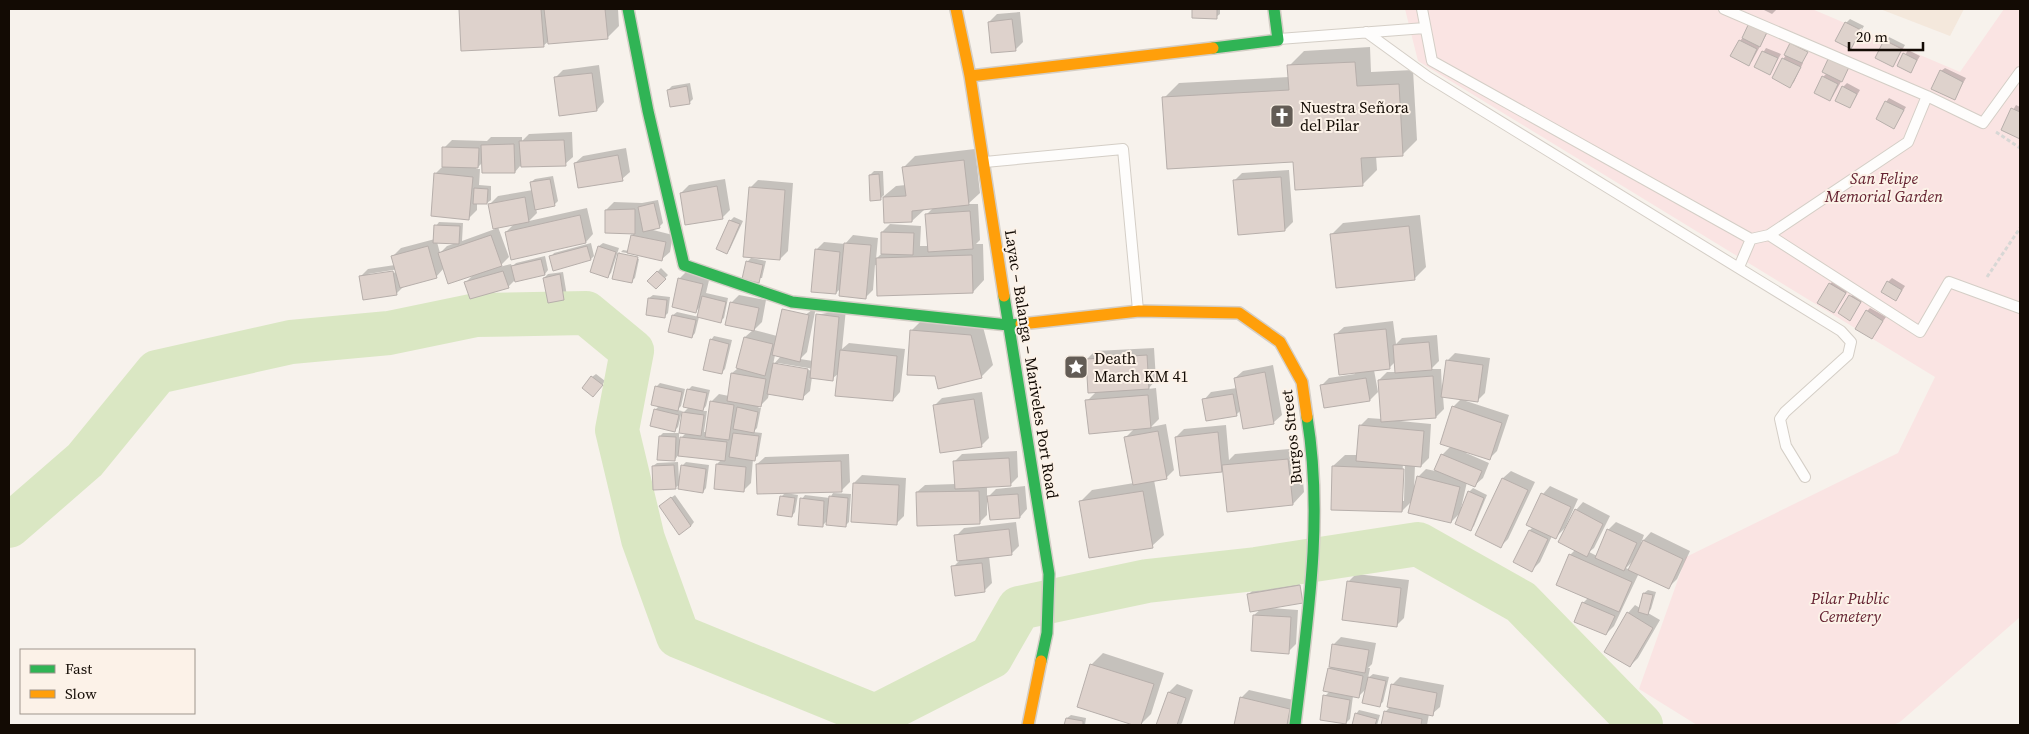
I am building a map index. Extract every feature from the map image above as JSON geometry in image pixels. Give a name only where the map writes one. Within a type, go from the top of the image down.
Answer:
[{"type":"street","name":"Burgos Street","points":[[628,9],[648,111],[684,265],[792,302],[1008,325],[1138,311],[1239,313],[1280,342],[1302,382],[1310,433],[1314,517],[1313,575],[1295,725]]},
{"type":"street","name":"Layac – Balanga – Mariveles Port Road","points":[[956,9],[970,76],[1049,574],[1047,633],[1028,725]]},
{"type":"street","points":[[970,76],[1278,40],[1274,9]]},
{"type":"lane","points":[[1422,9],[1432,62],[1750,239],[1769,236],[1908,142],[1927,96]]},
{"type":"lane","points":[[1724,9],[1927,96],[1983,123],[2020,72]]},
{"type":"lane","points":[[1278,40],[1426,28]]},
{"type":"lane","points":[[1366,32],[1428,77],[1842,330],[1851,342],[1848,355],[1785,412],[1780,419],[1786,446],[1805,477]]},
{"type":"lane","points":[[983,162],[1123,148],[1138,311]]},
{"type":"lane","points":[[1769,236],[1920,332],[1948,282],[2020,308]]},
{"type":"lane","points":[[1739,267],[1750,239]]},
{"type":"path","points":[[1983,123],[2020,148]]},
{"type":"path","points":[[1977,292],[2020,228]]},
{"type":"shaded area","points":[[1880,9],[1964,9],[1950,36]]},
{"type":"green space","points":[[1405,9],[1812,9],[1960,72],[2004,9],[2020,9],[2020,617],[1900,722],[1893,725],[1697,725],[1639,689],[1686,557],[1898,453],[1935,377],[1418,61]]},
{"type":"building","points":[[459,9],[541,9],[544,47],[461,51]]},
{"type":"building","points":[[544,9],[605,9],[608,39],[548,44]]},
{"type":"building","points":[[1192,9],[1217,9],[1217,19],[1192,18]]},
{"type":"building","points":[[1012,19],[1016,51],[991,53],[988,22]]},
{"type":"building","points":[[1845,22],[1861,30],[1851,49],[1835,41]]},
{"type":"building","points":[[1749,23],[1767,32],[1760,47],[1742,38]]},
{"type":"building","points":[[1739,40],[1757,49],[1749,66],[1730,56]]},
{"type":"building","points":[[1884,40],[1902,49],[1893,67],[1875,58]]},
{"type":"building","points":[[1790,43],[1808,52],[1802,63],[1784,55]]},
{"type":"building","points":[[1762,51],[1778,58],[1770,75],[1754,67]]},
{"type":"building","points":[[1903,53],[1917,60],[1911,73],[1897,66]]},
{"type":"building","points":[[1829,57],[1849,67],[1842,82],[1822,72]]},
{"type":"building","points":[[1782,58],[1801,67],[1790,88],[1772,78]]},
{"type":"building","name":"Nuestra Señora del Pilar","points":[[1355,62],[1357,86],[1399,84],[1403,156],[1361,158],[1363,186],[1295,190],[1293,162],[1167,169],[1162,97],[1289,90],[1287,65]]},
{"type":"building","points":[[1940,70],[1963,82],[1955,100],[1931,89]]},
{"type":"building","points":[[592,73],[597,111],[559,116],[554,77]]},
{"type":"building","points":[[1822,76],[1838,84],[1830,101],[1814,93]]},
{"type":"building","points":[[687,86],[690,104],[670,107],[667,90]]},
{"type":"building","points":[[1842,86],[1857,94],[1850,108],[1835,101]]},
{"type":"building","points":[[1885,101],[1904,110],[1894,129],[1876,119]]},
{"type":"building","points":[[2011,108],[2020,112],[2020,139],[2001,130]]},
{"type":"building","points":[[564,140],[566,166],[521,167],[519,141]]},
{"type":"building","points":[[514,144],[515,173],[482,173],[481,145]]},
{"type":"building","points":[[442,147],[479,148],[478,168],[442,167]]},
{"type":"building","points":[[618,155],[623,181],[578,188],[574,163]]},
{"type":"building","points":[[964,160],[969,205],[912,211],[912,222],[884,223],[883,197],[906,196],[902,167]]},
{"type":"building","points":[[434,173],[473,177],[469,220],[431,216]]},
{"type":"building","points":[[879,174],[881,200],[870,201],[869,175]]},
{"type":"building","points":[[1281,177],[1285,231],[1238,235],[1233,180]]},
{"type":"building","points":[[550,179],[555,206],[535,210],[530,182]]},
{"type":"building","points":[[717,186],[723,219],[685,225],[680,193]]},
{"type":"building","points":[[749,187],[785,190],[780,260],[743,257]]},
{"type":"building","points":[[474,188],[488,189],[487,204],[473,204]]},
{"type":"building","points":[[525,197],[529,222],[493,229],[488,204]]},
{"type":"building","points":[[654,203],[660,228],[643,232],[638,207]]},
{"type":"building","points":[[635,209],[635,234],[605,233],[605,210]]},
{"type":"building","points":[[970,211],[973,249],[928,252],[925,214]]},
{"type":"building","points":[[580,215],[586,243],[511,260],[505,232]]},
{"type":"building","points":[[729,220],[740,224],[727,254],[716,249]]},
{"type":"building","points":[[434,225],[460,226],[459,244],[433,243]]},
{"type":"building","points":[[1409,226],[1415,280],[1336,288],[1330,234]]},
{"type":"building","points":[[881,232],[914,233],[913,255],[881,254]]},
{"type":"building","points":[[491,235],[502,266],[448,284],[438,253]]},
{"type":"building","points":[[631,235],[666,242],[662,261],[627,253]]},
{"type":"building","points":[[844,243],[871,245],[866,299],[839,296]]},
{"type":"building","points":[[428,246],[437,278],[400,288],[391,256]]},
{"type":"building","points":[[587,246],[591,260],[553,271],[549,256]]},
{"type":"building","points":[[598,246],[616,252],[608,278],[590,272]]},
{"type":"building","points":[[815,249],[840,252],[836,294],[811,292]]},
{"type":"building","points":[[618,253],[638,257],[632,283],[612,279]]},
{"type":"building","points":[[972,255],[973,293],[877,296],[876,258]]},
{"type":"building","points":[[541,259],[545,275],[515,282],[511,266]]},
{"type":"building","points":[[746,261],[763,265],[759,283],[742,279]]},
{"type":"building","points":[[393,271],[397,295],[363,300],[359,276]]},
{"type":"building","points":[[503,271],[509,288],[470,299],[464,282]]},
{"type":"building","points":[[657,271],[666,279],[656,289],[647,281]]},
{"type":"building","points":[[560,274],[564,300],[548,303],[543,278]]},
{"type":"building","points":[[678,278],[703,284],[696,313],[672,307]]},
{"type":"building","points":[[1887,281],[1902,290],[1896,301],[1881,292]]},
{"type":"building","points":[[1829,283],[1846,293],[1834,313],[1817,303]]},
{"type":"building","points":[[1849,295],[1861,302],[1850,321],[1838,313]]},
{"type":"building","points":[[702,296],[726,302],[721,323],[697,317]]},
{"type":"building","points":[[648,298],[667,300],[665,318],[646,315]]},
{"type":"building","points":[[730,302],[759,308],[754,331],[725,325]]},
{"type":"building","points":[[782,309],[809,315],[800,362],[772,355]]},
{"type":"building","points":[[1866,310],[1883,321],[1872,339],[1855,329]]},
{"type":"building","points":[[816,314],[839,317],[833,381],[810,378]]},
{"type":"building","points":[[672,315],[696,320],[692,338],[668,332]]},
{"type":"building","points":[[1386,329],[1390,369],[1339,375],[1334,334]]},
{"type":"building","points":[[910,330],[971,335],[982,378],[938,389],[935,376],[907,375]]},
{"type":"building","points":[[744,337],[773,344],[765,376],[736,368]]},
{"type":"building","points":[[710,339],[729,344],[722,374],[703,370]]},
{"type":"building","points":[[1429,342],[1432,370],[1395,373],[1393,345]]},
{"type":"building","points":[[840,350],[897,356],[893,401],[835,396]]},
{"type":"building","points":[[1147,355],[1149,389],[1088,393],[1086,359]]},
{"type":"building","points":[[1446,360],[1483,365],[1478,402],[1441,397]]},
{"type":"building","points":[[773,363],[808,369],[803,400],[767,394]]},
{"type":"building","points":[[1265,372],[1274,424],[1243,429],[1234,378]]},
{"type":"building","points":[[731,373],[766,379],[761,407],[727,401]]},
{"type":"building","points":[[591,376],[603,385],[593,397],[582,388]]},
{"type":"building","points":[[1433,376],[1436,418],[1381,422],[1378,380]]},
{"type":"building","points":[[1366,378],[1370,401],[1324,408],[1320,385]]},
{"type":"building","points":[[655,386],[682,392],[678,411],[651,405]]},
{"type":"building","points":[[687,389],[707,393],[703,411],[683,407]]},
{"type":"building","points":[[1233,394],[1237,416],[1206,421],[1202,399]]},
{"type":"building","points":[[1148,395],[1151,428],[1089,434],[1085,400]]},
{"type":"building","points":[[974,399],[982,447],[940,453],[933,405]]},
{"type":"building","points":[[710,401],[734,405],[729,440],[705,437]]},
{"type":"building","points":[[1452,406],[1502,423],[1490,460],[1440,444]]},
{"type":"building","points":[[737,407],[758,412],[754,433],[733,429]]},
{"type":"building","points":[[654,409],[679,415],[675,432],[650,426]]},
{"type":"building","points":[[682,412],[704,415],[701,436],[679,433]]},
{"type":"building","points":[[1359,425],[1424,431],[1421,467],[1356,461]]},
{"type":"building","points":[[1158,431],[1167,479],[1133,485],[1124,437]]},
{"type":"building","points":[[1218,432],[1222,472],[1180,476],[1175,437]]},
{"type":"building","points":[[733,433],[759,436],[755,461],[729,457]]},
{"type":"building","points":[[659,436],[676,437],[675,461],[657,460]]},
{"type":"building","points":[[680,437],[727,442],[725,461],[678,456]]},
{"type":"building","points":[[1441,454],[1482,471],[1475,487],[1434,470]]},
{"type":"building","points":[[1009,458],[1011,486],[955,489],[953,461]]},
{"type":"building","points":[[1288,459],[1293,505],[1227,512],[1222,465]]},
{"type":"building","points":[[841,461],[842,492],[757,494],[756,464]]},
{"type":"building","points":[[716,464],[746,467],[744,492],[714,489]]},
{"type":"building","points":[[674,465],[676,489],[653,490],[652,466]]},
{"type":"building","points":[[681,465],[706,469],[703,493],[678,489]]},
{"type":"building","points":[[1332,466],[1404,469],[1402,512],[1331,510]]},
{"type":"building","points":[[1417,476],[1460,487],[1451,523],[1408,513]]},
{"type":"building","points":[[1502,478],[1528,490],[1501,548],[1475,535]]},
{"type":"building","points":[[853,483],[899,485],[897,525],[851,522]]},
{"type":"building","points":[[979,491],[980,524],[917,526],[916,492]]},
{"type":"building","points":[[1143,491],[1153,548],[1089,558],[1079,501]]},
{"type":"building","points":[[1468,491],[1484,498],[1471,531],[1455,524]]},
{"type":"building","points":[[1541,493],[1571,507],[1556,539],[1526,525]]},
{"type":"building","points":[[1018,494],[1020,518],[990,520],[987,496]]},
{"type":"building","points":[[780,496],[795,498],[792,517],[777,515]]},
{"type":"building","points":[[829,496],[848,498],[846,527],[826,525]]},
{"type":"building","points":[[671,497],[691,526],[679,535],[659,506]]},
{"type":"building","points":[[800,498],[824,501],[823,527],[798,525]]},
{"type":"building","points":[[1575,509],[1603,524],[1587,557],[1558,542]]},
{"type":"building","points":[[1009,529],[1012,555],[957,561],[954,535]]},
{"type":"building","points":[[1607,529],[1637,543],[1624,571],[1595,558]]},
{"type":"building","points":[[1529,530],[1548,539],[1532,572],[1513,562]]},
{"type":"building","points":[[1643,540],[1683,559],[1669,589],[1628,570]]},
{"type":"building","points":[[1569,554],[1632,582],[1619,612],[1556,585]]},
{"type":"building","points":[[982,563],[985,592],[955,596],[951,566]]},
{"type":"building","points":[[1347,581],[1401,588],[1397,627],[1342,620]]},
{"type":"building","points":[[1300,585],[1303,603],[1250,612],[1247,594]]},
{"type":"building","points":[[1643,593],[1653,595],[1648,615],[1638,612]]},
{"type":"building","points":[[1582,602],[1615,616],[1606,635],[1574,622]]},
{"type":"building","points":[[1627,612],[1653,628],[1630,667],[1604,652]]},
{"type":"building","points":[[1253,615],[1291,617],[1289,654],[1251,651]]},
{"type":"building","points":[[1332,644],[1369,650],[1365,673],[1329,667]]},
{"type":"building","points":[[1090,664],[1154,684],[1141,725],[1133,725],[1077,707]]},
{"type":"building","points":[[1328,668],[1363,676],[1359,698],[1323,691]]},
{"type":"building","points":[[1368,677],[1386,681],[1380,707],[1362,703]]},
{"type":"building","points":[[1391,684],[1437,693],[1433,716],[1387,707]]},
{"type":"building","points":[[1168,692],[1186,698],[1177,725],[1156,725]]},
{"type":"building","points":[[1323,695],[1350,700],[1346,724],[1320,720]]},
{"type":"building","points":[[1240,697],[1290,709],[1287,725],[1234,725]]},
{"type":"building","points":[[1384,711],[1422,719],[1421,725],[1381,725]]},
{"type":"building","points":[[1355,713],[1377,719],[1375,725],[1352,725]]},
{"type":"building","points":[[1066,718],[1083,721],[1083,725],[1064,725]]},
{"type":"waterway","points":[[9,526],[85,460],[157,372],[291,342],[389,333],[476,315],[586,313],[632,351],[617,430],[643,539],[678,636],[875,716],[991,657],[1019,608],[1147,581],[1256,569],[1418,544],[1521,602],[1641,725]]},
{"type":"traffic: fast","points":[[628,9],[648,111],[684,265],[792,302],[1008,325],[1021,324]]},
{"type":"traffic: fast","points":[[1213,48],[1278,40],[1274,9]]},
{"type":"traffic: fast","points":[[1004,296],[1049,574],[1047,633],[1041,661]]},
{"type":"traffic: fast","points":[[1295,725],[1309,610],[1314,533],[1312,456],[1307,417]]},
{"type":"traffic: slow","points":[[956,9],[970,76],[1004,296]]},
{"type":"traffic: slow","points":[[970,76],[1213,48]]},
{"type":"traffic: slow","points":[[1021,324],[1139,311],[1239,313],[1280,342],[1302,382],[1307,417]]},
{"type":"traffic: slow","points":[[1028,725],[1041,661]]},
{"type":"place","name":"Nuestra Señora del Pilar","points":[[1282,116]]},
{"type":"place","name":"Death March KM 41","points":[[1076,367]]},
{"type":"park label","name":"San Felipe Memorial Garden","points":[[1884,187]]},
{"type":"park label","name":"Pilar Public Cemetery","points":[[1850,607]]}]
